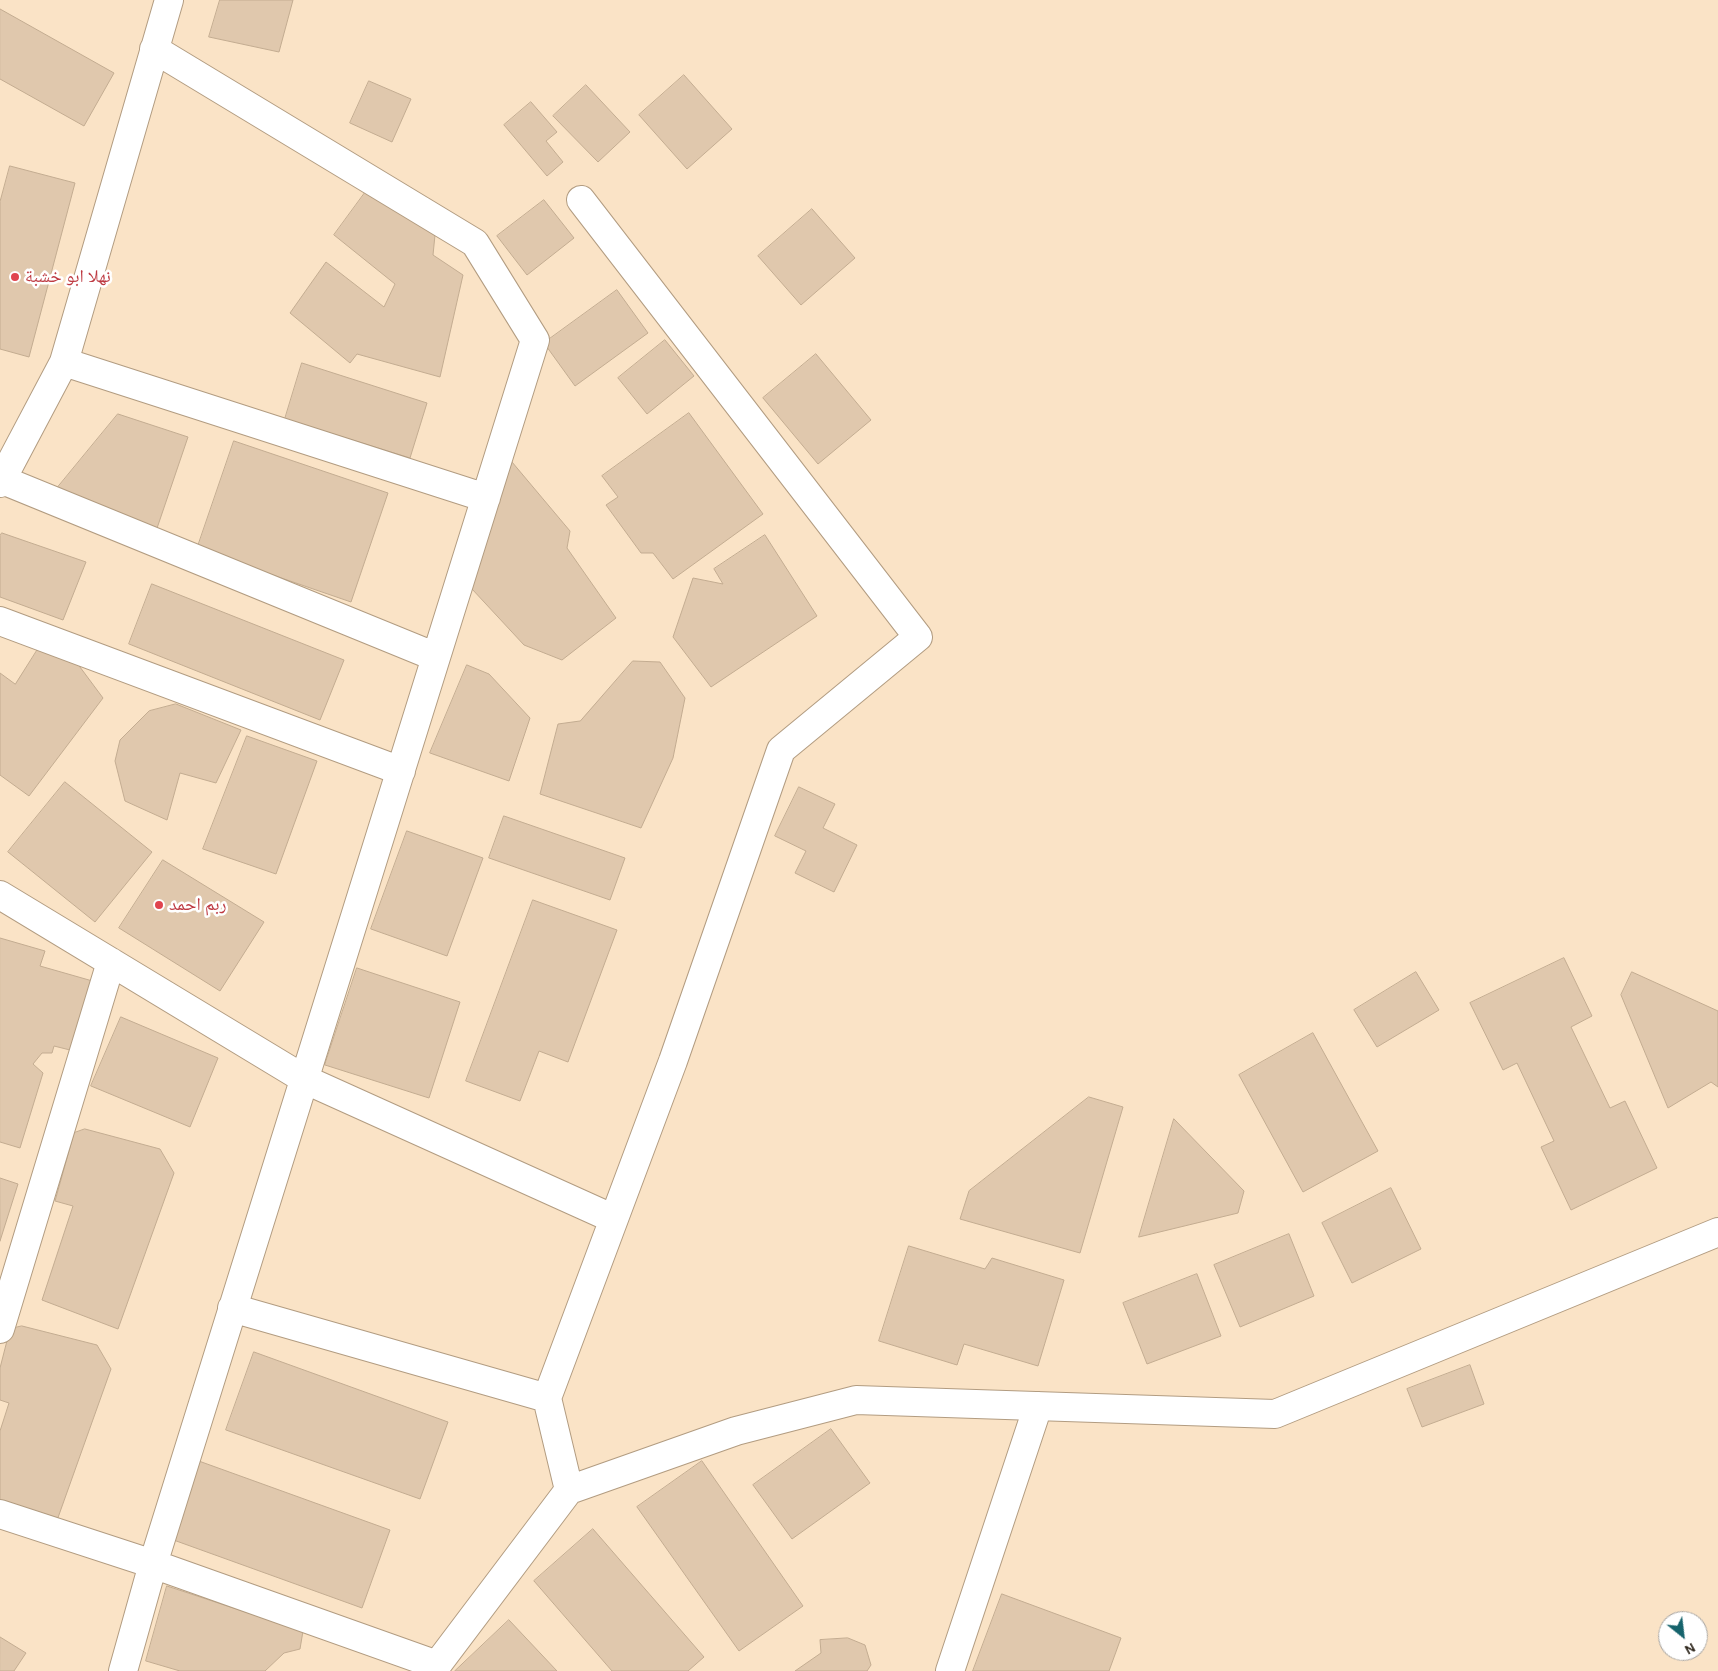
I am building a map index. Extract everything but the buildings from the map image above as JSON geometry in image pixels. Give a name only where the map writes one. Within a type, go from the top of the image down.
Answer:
[{"type":"street","points":[[169,0],[64,362],[1,481],[436,657]]},
{"type":"street","points":[[123,1671],[153,1564],[232,1308],[306,1080],[535,340],[475,243],[154,49]]},
{"type":"street","points":[[569,1490],[547,1398],[673,1061],[780,750],[918,637],[581,200]]},
{"type":"street","points":[[64,362],[486,498]]},
{"type":"street","points":[[0,621],[401,771]]},
{"type":"street","points":[[0,895],[306,1080],[614,1219]]},
{"type":"street","points":[[0,1329],[110,962]]},
{"type":"street","points":[[0,1514],[153,1564],[436,1668],[569,1490],[736,1431],[856,1400],[1275,1414],[1718,1232]]},
{"type":"street","points":[[232,1308],[547,1398]]},
{"type":"street","points":[[950,1671],[1038,1406]]},
{"type":"place","name":"نهلا ابو خشبة","points":[[15,277]]},
{"type":"place","name":"ربم احمد","points":[[159,905]]}]
